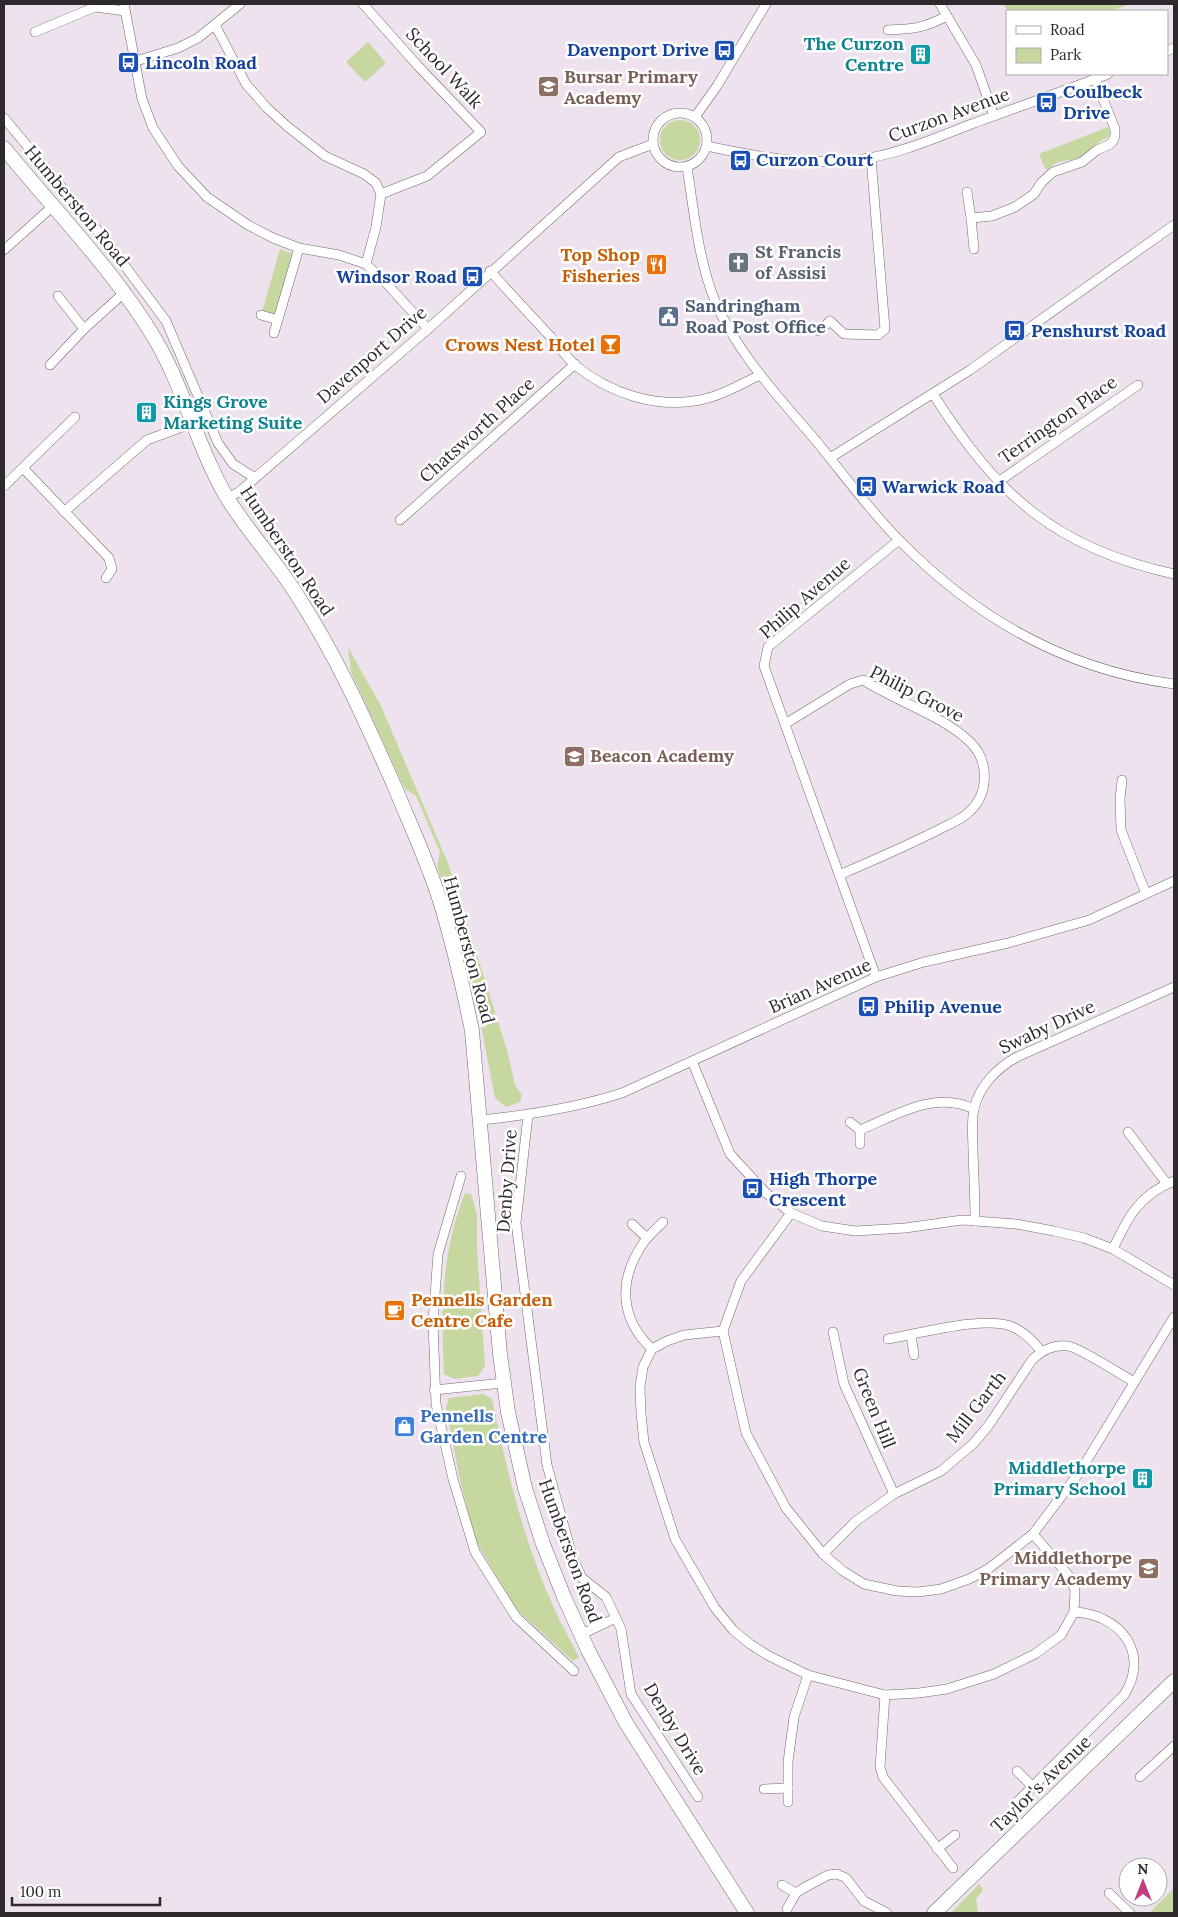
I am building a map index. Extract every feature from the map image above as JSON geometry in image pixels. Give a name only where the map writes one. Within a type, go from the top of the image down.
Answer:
[{"type":"main road","name":"Humberston Road","points":[[4,148],[125,292],[156,341],[207,459],[227,498],[297,594],[344,676],[363,714],[407,816],[439,898],[461,979],[472,1031],[503,1383],[514,1443],[525,1488],[543,1544],[580,1635],[626,1723],[747,1913]]},
{"type":"main road","name":"Taylor's Avenue","points":[[934,1913],[1174,1681]]},
{"type":"street","points":[[134,62],[178,48],[198,38],[240,4]]},
{"type":"street","name":"School Walk","points":[[363,4],[418,66],[481,132],[428,176],[381,194]]},
{"type":"street","points":[[695,117],[717,86],[766,4]]},
{"type":"street","points":[[940,4],[976,65],[994,116]]},
{"type":"street","points":[[35,32],[95,7],[124,8],[142,99],[153,128],[178,166],[207,197],[248,225],[299,248],[339,255],[366,264],[428,329]]},
{"type":"street","points":[[888,30],[915,29],[947,16]]},
{"type":"street","points":[[215,25],[246,84],[267,108],[325,156],[364,174],[376,183],[381,194],[377,220],[366,264]]},
{"type":"street","name":"Curzon Avenue","points":[[707,146],[761,157],[801,161],[843,161],[871,158],[910,148],[1105,75]]},
{"type":"street","points":[[970,218],[992,216],[1015,208],[1034,194],[1046,178],[1054,172],[1082,162],[1097,150],[1113,141],[1115,128],[1095,79]]},
{"type":"street","points":[[678,113],[695,117],[706,130],[707,146],[700,160],[687,167],[669,166],[661,160],[653,144],[653,135],[656,127],[662,120],[678,113]]},
{"type":"street","points":[[4,118],[107,242],[166,321],[218,443],[233,464],[255,478]]},
{"type":"street","name":"Davenport Drive","points":[[227,498],[239,492],[428,329],[490,271],[619,157],[653,144]]},
{"type":"street","points":[[819,331],[830,321],[844,334],[878,335],[885,329],[871,158]]},
{"type":"street","points":[[687,167],[710,288],[735,338],[760,374],[899,540],[940,579],[982,612],[1029,640],[1079,662],[1106,670],[1174,684]]},
{"type":"street","points":[[967,192],[974,249]]},
{"type":"street","points":[[4,250],[53,206]]},
{"type":"street","points":[[830,458],[970,370],[1174,225]]},
{"type":"street","points":[[274,333],[299,248]]},
{"type":"street","points":[[490,271],[575,364],[599,381],[622,393],[650,400],[678,403],[701,400],[723,393],[760,374]]},
{"type":"street","points":[[50,365],[84,329],[125,292]]},
{"type":"street","points":[[58,296],[84,329]]},
{"type":"street","points":[[261,315],[278,320]]},
{"type":"street","name":"Chatsworth Place","points":[[400,520],[575,364]]},
{"type":"street","name":"Terrington Place","points":[[998,482],[1138,385]]},
{"type":"street","points":[[933,394],[968,447],[998,482],[1033,513],[1076,540],[1114,557],[1174,574]]},
{"type":"street","points":[[4,486],[76,417]]},
{"type":"street","points":[[64,512],[147,440],[193,423]]},
{"type":"street","points":[[23,468],[111,561],[112,569],[106,578]]},
{"type":"street","name":"Philip Avenue","points":[[876,977],[764,666],[768,647],[899,540]]},
{"type":"street","name":"Philip Grove","points":[[785,724],[850,684],[863,680],[953,728],[970,741],[982,759],[985,770],[984,781],[977,803],[969,812],[960,819],[903,848],[839,875]]},
{"type":"street","points":[[1122,780],[1120,799],[1122,830],[1146,894]]},
{"type":"street","name":"Brian Avenue","points":[[481,1120],[528,1115],[601,1100],[622,1093],[876,977],[924,962],[1008,943],[1089,920],[1174,881]]},
{"type":"street","name":"Swaby Drive","points":[[975,1221],[972,1130],[974,1109],[980,1092],[1001,1066],[1016,1057],[1174,988]]},
{"type":"street","points":[[692,1061],[730,1154],[766,1193],[791,1213],[822,1226],[855,1231],[905,1228],[962,1220],[1016,1224],[1054,1231],[1084,1238],[1112,1249],[1174,1285]]},
{"type":"street","points":[[860,1130],[916,1106],[932,1102],[948,1101],[962,1103],[974,1109]]},
{"type":"street","name":"Denby Drive","points":[[528,1115],[516,1223],[547,1465],[573,1559],[582,1578],[606,1597],[622,1629],[631,1694],[698,1797]]},
{"type":"street","points":[[850,1122],[860,1130]]},
{"type":"street","points":[[860,1130],[860,1144]]},
{"type":"street","points":[[1112,1249],[1127,1220],[1138,1205],[1151,1192],[1171,1182],[1128,1132]]},
{"type":"street","points":[[461,1176],[438,1254],[433,1322],[434,1390],[453,1479],[475,1552],[516,1617],[574,1671]]},
{"type":"street","points":[[791,1213],[741,1282],[723,1331],[746,1433],[786,1508],[823,1554],[843,1571],[864,1584],[897,1591],[918,1592],[941,1589],[969,1579],[988,1569],[1033,1534],[1080,1470],[1174,1317]]},
{"type":"street","points":[[652,1349],[634,1328],[627,1312],[625,1292],[631,1264],[647,1238],[663,1222]]},
{"type":"street","points":[[632,1224],[647,1238]]},
{"type":"street","points":[[888,1339],[986,1322],[1000,1324],[1014,1327],[1041,1351],[1055,1346],[1070,1346],[1134,1382]]},
{"type":"street","points":[[723,1331],[684,1335],[652,1349],[643,1367],[640,1387],[644,1442],[675,1539],[715,1608],[733,1630],[750,1644],[769,1656],[808,1674],[885,1695],[919,1694],[947,1689],[994,1674],[1042,1650],[1060,1635],[1074,1612],[1075,1590],[1069,1576],[1033,1534]]},
{"type":"street","name":"Green Hill","points":[[833,1332],[844,1384],[894,1494]]},
{"type":"street","points":[[911,1335],[914,1356]]},
{"type":"street","name":"Mill Garth","points":[[823,1554],[856,1521],[894,1494],[941,1470],[973,1444],[989,1425],[1032,1360],[1041,1351]]},
{"type":"street","points":[[434,1390],[503,1383]]},
{"type":"street","points":[[1017,1802],[1124,1695],[1133,1677],[1134,1654],[1122,1633],[1104,1619],[1086,1613],[1074,1612]]},
{"type":"street","points":[[580,1635],[616,1618]]},
{"type":"street","points":[[788,1802],[788,1762],[794,1717],[808,1674]]},
{"type":"street","points":[[885,1695],[880,1767],[883,1777],[952,1868]]},
{"type":"street","points":[[1140,1777],[1174,1746]]},
{"type":"street","points":[[1017,1771],[1033,1787]]},
{"type":"street","points":[[764,1789],[788,1788]]},
{"type":"street","points":[[937,1849],[955,1835]]},
{"type":"street","points":[[787,1909],[796,1893],[817,1880],[837,1874],[846,1878],[864,1901],[887,1913]]},
{"type":"street","points":[[782,1884],[796,1893]]},
{"type":"street","points":[[1109,1893],[1130,1913]]},
{"type":"green space","points":[[1003,4],[1130,4],[1113,10],[1007,10]]},
{"type":"green space","points":[[368,42],[386,63],[365,82],[346,62]]},
{"type":"green space","points":[[676,120],[684,120],[691,123],[697,129],[700,140],[697,151],[691,157],[684,160],[676,160],[669,157],[663,151],[660,144],[660,136],[663,129],[669,123]]},
{"type":"green space","points":[[1108,127],[1111,134],[1085,155],[1060,162],[1047,170],[1045,168],[1039,154]]},
{"type":"green space","points":[[280,249],[294,254],[276,316],[262,312]]},
{"type":"green space","points":[[348,647],[381,706],[448,863],[507,1050],[515,1085],[522,1095],[520,1102],[506,1107],[495,1098],[477,1004],[458,929],[437,866],[440,852],[416,796],[405,789],[351,672]]},
{"type":"green space","points":[[465,1193],[471,1194],[477,1214],[477,1248],[485,1366],[478,1376],[454,1379],[444,1374],[444,1282],[451,1238]]},
{"type":"green space","points":[[483,1394],[492,1399],[509,1475],[523,1526],[540,1575],[553,1606],[579,1657],[573,1661],[517,1610],[475,1540],[459,1475],[446,1408],[449,1398]]},
{"type":"green space","points":[[979,1884],[983,1890],[976,1899],[978,1913],[951,1913]]},
{"type":"green space","points":[[1174,1888],[1174,1913],[1153,1913],[1151,1911],[1155,1907],[1168,1907],[1168,1894]]},
{"type":"place","name":"Davenport Drive","points":[[725,50]]},
{"type":"place","name":"The Curzon Centre","points":[[920,54]]},
{"type":"place","name":"Lincoln Road","points":[[129,63]]},
{"type":"place","name":"Bursar Primary Academy","points":[[548,87]]},
{"type":"place","name":"Coulbeck Drive","points":[[1047,102]]},
{"type":"place","name":"Curzon Court","points":[[740,160]]},
{"type":"place","name":"St Francis of Assisi","points":[[739,262]]},
{"type":"place","name":"Top Shop Fisheries","points":[[656,265]]},
{"type":"place","name":"Windsor Road","points":[[473,277]]},
{"type":"place","name":"Sandringham Road Post Office","points":[[669,316]]},
{"type":"place","name":"Penshurst Road","points":[[1015,331]]},
{"type":"place","name":"Crows Nest Hotel","points":[[611,345]]},
{"type":"place","name":"Kings Grove Marketing Suite","points":[[147,412]]},
{"type":"place","name":"Warwick Road","points":[[866,487]]},
{"type":"place","name":"Beacon Academy","points":[[574,756]]},
{"type":"place","name":"Philip Avenue","points":[[868,1007]]},
{"type":"place","name":"High Thorpe Crescent","points":[[753,1189]]},
{"type":"place","name":"Pennells Garden Centre Cafe","points":[[395,1310]]},
{"type":"place","name":"Pennells Garden Centre","points":[[404,1426]]},
{"type":"place","name":"Middlethorpe Primary School","points":[[1142,1478]]},
{"type":"place","name":"Middlethorpe Primary Academy","points":[[1148,1568]]}]
